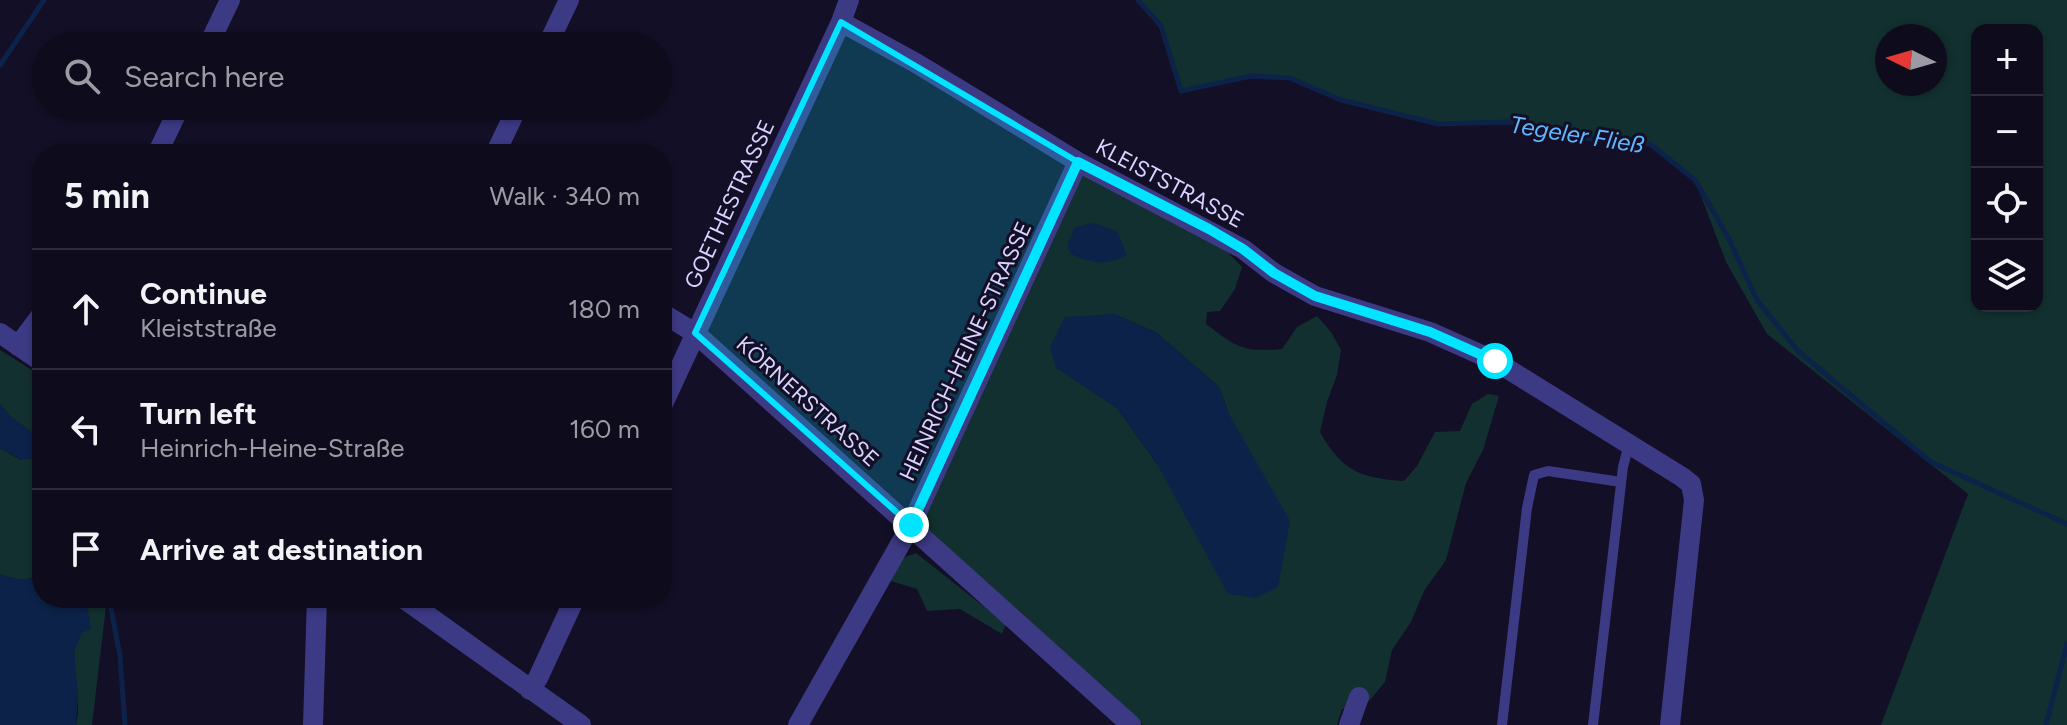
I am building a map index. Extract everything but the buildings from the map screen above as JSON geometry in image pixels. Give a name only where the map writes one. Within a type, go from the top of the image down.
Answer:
[{"type":"street","points":[[215,32],[230,0]]},
{"type":"street","points":[[554,32],[569,0]]},
{"type":"street","points":[[841,22],[849,0]]},
{"type":"street","name":"KLEISTSTRASSE","points":[[841,22],[916,63],[1078,162],[1243,249],[1274,273],[1315,296],[1430,332],[1495,361],[1691,484],[1694,500],[1670,725]]},
{"type":"street","name":"GOETHESTRASSE","points":[[672,384],[841,22]]},
{"type":"street","points":[[162,144],[173,120]]},
{"type":"street","points":[[500,144],[511,120]]},
{"type":"street","name":"HEINRICH-HEINE-STRASSE","points":[[798,725],[911,525],[1078,162]]},
{"type":"street","name":"KÖRNERSTRASSE","points":[[672,319],[695,333],[1131,725]]},
{"type":"street","points":[[18,346],[32,327]]},
{"type":"street","points":[[0,333],[32,355]]},
{"type":"street","points":[[313,725],[317,608]]},
{"type":"street","points":[[417,608],[581,725]]},
{"type":"street","points":[[530,690],[570,608]]},
{"type":"street","points":[[1349,725],[1359,697]]},
{"type":"lane","points":[[1593,725],[1621,482],[1629,444]]},
{"type":"lane","points":[[1502,725],[1527,508],[1534,475],[1548,471],[1621,482]]},
{"type":"highlighted area","points":[[841,22],[1078,162],[911,525],[695,333]]},
{"type":"green space","points":[[1138,0],[2067,0],[2067,725],[1881,725],[1968,494],[1767,334],[1726,262],[1695,180],[1650,144],[1570,137],[1512,122],[1438,124],[1341,100],[1290,78],[1251,76],[1181,91],[1161,27]]},
{"type":"green space","points":[[1089,169],[1220,244],[1242,267],[1235,289],[1220,311],[1207,312],[1206,324],[1234,343],[1249,349],[1282,349],[1297,327],[1317,316],[1341,350],[1320,432],[1336,456],[1354,470],[1375,478],[1404,481],[1417,466],[1435,432],[1460,431],[1472,404],[1488,394],[1499,396],[1483,450],[1466,483],[1446,560],[1424,591],[1411,622],[1392,650],[1385,682],[1365,706],[1342,709],[1337,725],[1143,725],[917,524],[1080,176]],"holes":[[[1114,314],[1157,333],[1219,387],[1229,414],[1157,464],[1117,408],[1056,367]]]},
{"type":"green space","points":[[0,350],[32,370],[31,578],[15,579],[0,574],[0,448],[21,460],[9,415],[0,404]]},
{"type":"green space","points":[[916,553],[1006,624],[1002,634],[960,609],[927,611],[917,589],[891,581],[900,559]]},
{"type":"green space","points":[[88,608],[106,608],[92,725],[76,725],[78,707],[74,654]]},
{"type":"water","points":[[1094,223],[1117,231],[1127,255],[1113,261],[1099,262],[1071,254],[1067,245],[1075,227]]},
{"type":"water","points":[[1114,314],[1157,333],[1219,387],[1229,414],[1290,521],[1278,587],[1256,598],[1228,594],[1157,464],[1117,408],[1056,368],[1050,347],[1065,317]]},
{"type":"water","points":[[0,404],[32,432],[32,458],[22,460],[0,448]]},
{"type":"water","points":[[0,574],[10,578],[32,578],[32,608],[88,608],[91,629],[82,633],[74,651],[78,697],[76,725],[0,725]]},
{"type":"waterway","name":"Tegeler Fließ","points":[[0,65],[44,0]]},
{"type":"waterway","name":"Tegeler Fließ","points":[[1138,0],[1161,26],[1181,91],[1251,76],[1290,78],[1341,100],[1438,124],[1512,122],[1570,137],[1650,144],[1695,180],[1729,239],[1757,300],[1798,351],[1931,462],[2067,524]]},
{"type":"waterway","name":"Tegeler Fließ","points":[[29,453],[32,456]]},
{"type":"waterway","name":"Tegeler Fließ","points":[[111,608],[120,656],[125,725]]},
{"type":"waterway","points":[[2046,725],[2067,644]]},
{"type":"route","points":[[911,525],[1078,162],[1209,229],[1243,249],[1274,273],[1315,296],[1430,332],[1495,361]]}]
